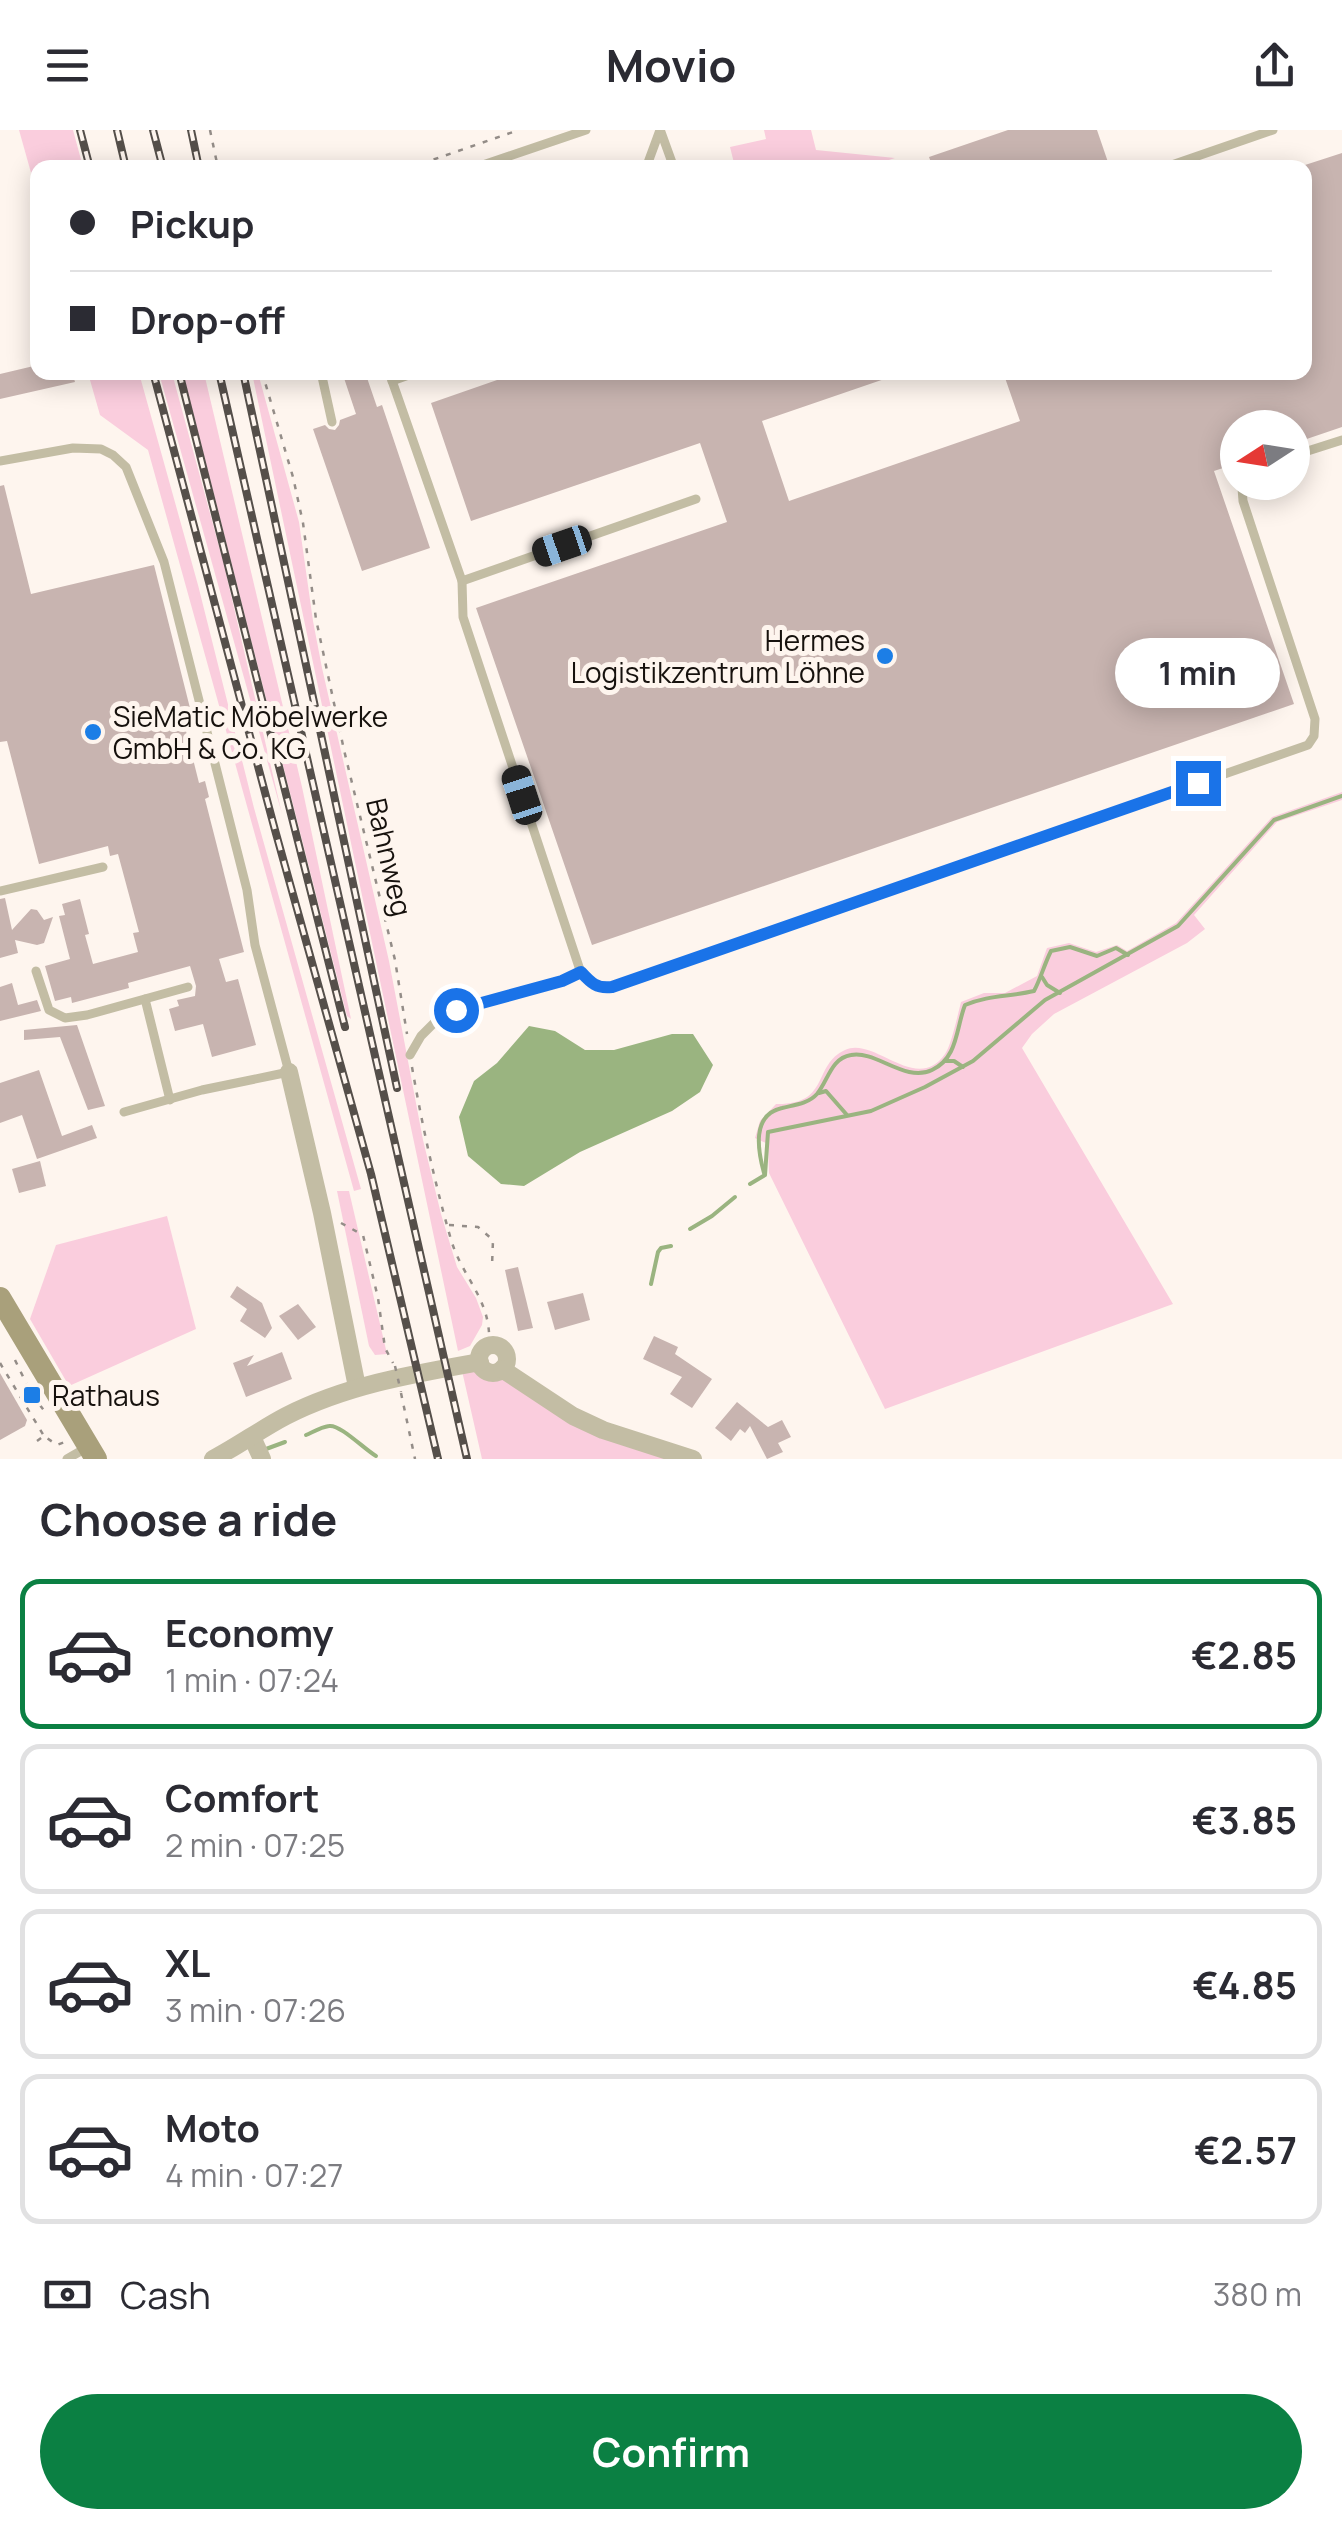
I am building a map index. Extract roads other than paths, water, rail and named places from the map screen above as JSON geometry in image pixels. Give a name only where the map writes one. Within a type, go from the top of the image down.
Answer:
[{"type":"main road","points":[[0,1298],[83,1449]]},
{"type":"street","points":[[289,1072],[357,1388]]},
{"type":"street","points":[[212,1459],[286,1416],[336,1394],[485,1354],[484,1369],[491,1372],[502,1368],[573,1416],[602,1430],[694,1459]]},
{"type":"street","points":[[252,1437],[262,1459]]},
{"type":"lane","points":[[498,160],[586,130]]},
{"type":"lane","points":[[1186,160],[1273,130]]},
{"type":"lane","points":[[649,160],[660,131]]},
{"type":"lane","points":[[660,131],[671,160]]},
{"type":"lane","points":[[323,380],[332,422]]},
{"type":"lane","points":[[392,380],[462,580],[463,617],[581,972],[600,988],[1308,744],[1314,736],[1315,719],[1243,500]]},
{"type":"lane","points":[[1310,450],[1342,440]]},
{"type":"lane","points":[[0,461],[38,452],[87,448],[101,449],[126,467],[164,562],[247,890],[255,946],[289,1072],[202,1090],[124,1112]]},
{"type":"lane","points":[[462,580],[696,500]]},
{"type":"lane","points":[[0,891],[103,866]]},
{"type":"lane","points":[[36,970],[48,1010],[65,1018],[188,987]]},
{"type":"lane","points":[[410,1055],[437,1020],[456,1010],[562,981],[581,972]]},
{"type":"lane","points":[[145,999],[170,1100]]},
{"type":"lane","points":[[67,1459],[83,1449]]},
{"type":"waterway","points":[[750,1184],[765,1175],[768,1132],[871,1111],[973,1061],[1045,1000],[1178,926],[1274,820],[1342,796]]},
{"type":"waterway","points":[[764,1173],[759,1135],[765,1118],[813,1097],[834,1065],[844,1057],[870,1057],[911,1072],[932,1070],[947,1058],[965,1005],[1034,991],[1051,951],[1070,947],[1097,956],[1116,948],[1128,955]]},
{"type":"waterway","points":[[1042,977],[1060,993]]},
{"type":"waterway","points":[[945,1061],[963,1067]]},
{"type":"waterway","points":[[819,1093],[826,1091],[847,1115]]},
{"type":"waterway","points":[[690,1229],[735,1197]]},
{"type":"waterway","points":[[651,1284],[658,1252],[671,1246]]},
{"type":"waterway","points":[[306,1435],[334,1426],[376,1456]]},
{"type":"waterway","points":[[266,1449],[285,1442]]},
{"type":"railway","points":[[80,130],[88,160]]},
{"type":"railway","points":[[117,130],[124,160]]},
{"type":"railway","points":[[153,130],[161,160]]},
{"type":"railway","points":[[191,130],[197,160]]},
{"type":"railway","points":[[155,380],[371,1174],[438,1459]]},
{"type":"railway","points":[[181,380],[345,1027]]},
{"type":"railway","points":[[221,380],[467,1459]]},
{"type":"railway","points":[[245,380],[397,1088]]},
{"type":"place","name":"Hermes Logistikzentrum Löhne","points":[[885,656]]},
{"type":"place","name":"SieMatic Möbelwerke GmbH & Co. KG","points":[[93,732]]},
{"type":"place","name":"Rathaus","points":[[32,1395]]}]
